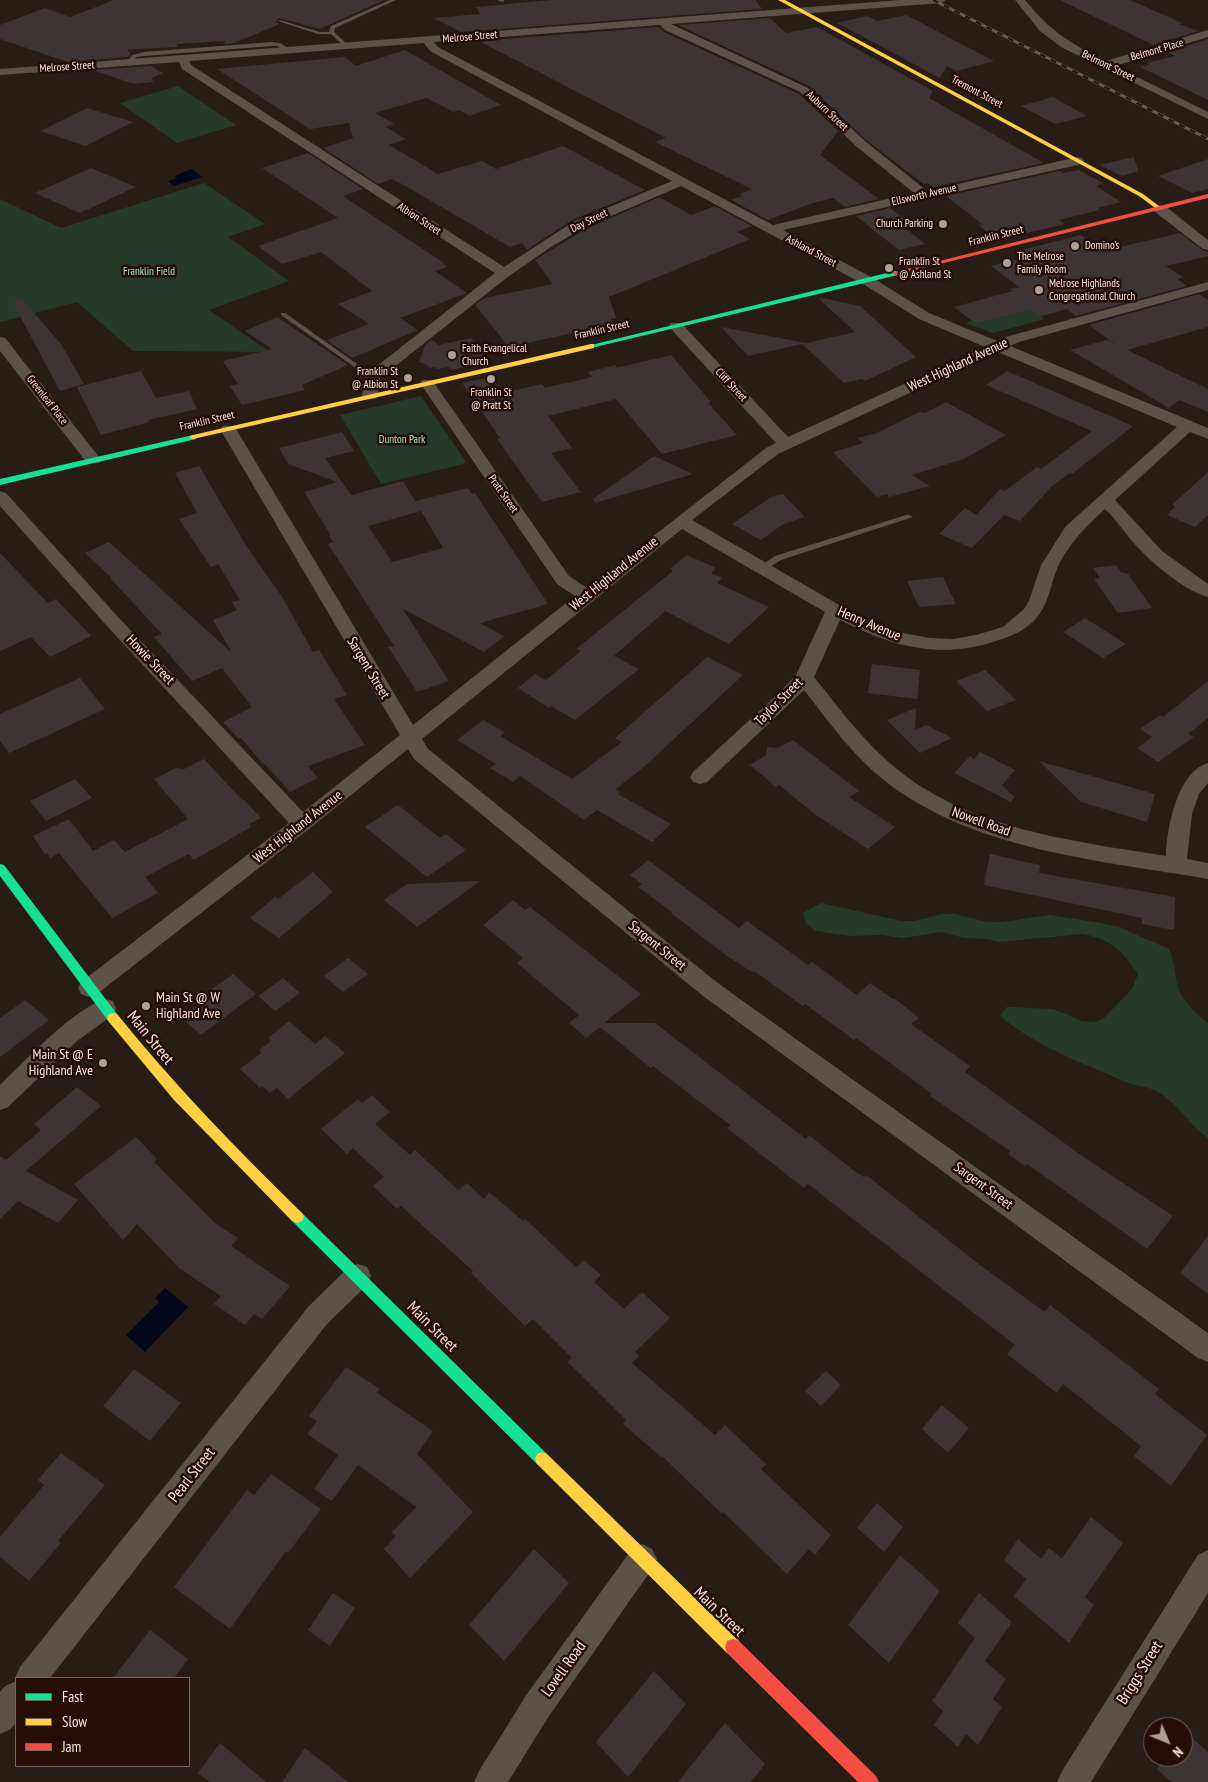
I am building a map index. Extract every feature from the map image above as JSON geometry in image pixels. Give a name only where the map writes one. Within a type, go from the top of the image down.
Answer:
[{"type":"main road","name":"Tremont Street","points":[[781,0],[1140,195],[1160,209]]},
{"type":"main road","name":"Franklin Street","points":[[0,482],[868,281],[1208,196]]},
{"type":"main road","name":"Main Street","points":[[0,868],[89,988],[150,1065],[214,1135],[870,1782]]},
{"type":"street","name":"Melrose Street","points":[[0,72],[941,0]]},
{"type":"street","name":"Belmont Street","points":[[1020,0],[1047,32],[1075,50],[1208,116]]},
{"type":"street","name":"Auburn Street","points":[[663,22],[671,29],[804,90],[867,149],[924,194]]},
{"type":"street","name":"Belmont Place","points":[[1105,65],[1175,45],[1208,33]]},
{"type":"street","name":"Ashland Street","points":[[428,40],[432,48],[868,281],[919,314],[1208,434]]},
{"type":"street","name":"Albion Street","points":[[183,58],[186,67],[504,273]]},
{"type":"street","name":"Ellsworth Avenue","points":[[771,229],[1078,161]]},
{"type":"street","name":"Day Street","points":[[504,273],[570,230],[616,208],[681,182]]},
{"type":"street","points":[[1160,209],[1208,246]]},
{"type":"street","points":[[370,396],[372,377],[504,273]]},
{"type":"street","name":"West Highland Avenue","points":[[89,988],[302,824],[766,455],[785,444],[1018,338],[1208,286]]},
{"type":"street","name":"Cliff Street","points":[[676,326],[785,444]]},
{"type":"street","name":"Greenleaf Place","points":[[0,341],[93,460]]},
{"type":"street","name":"Pratt Street","points":[[427,383],[563,580],[587,596]]},
{"type":"street","name":"Henry Avenue","points":[[681,521],[835,610],[884,633],[929,644],[960,644],[999,635],[1018,625],[1031,613],[1038,600],[1050,565],[1059,547],[1072,530],[1188,426]]},
{"type":"street","name":"Sargent Street","points":[[228,429],[410,738],[425,758],[702,983],[1208,1349]]},
{"type":"street","name":"Howie Street","points":[[0,496],[113,622],[182,693],[302,824]]},
{"type":"street","points":[[1104,500],[1119,511],[1133,532],[1157,557],[1208,591]]},
{"type":"street","name":"Taylor Street","points":[[700,777],[787,697],[804,678],[835,610]]},
{"type":"street","name":"Nowell Road","points":[[804,678],[862,748],[876,762],[902,784],[934,803],[975,822],[1010,833],[1208,871]]},
{"type":"street","points":[[1176,865],[1177,831],[1181,810],[1188,795],[1208,770]]},
{"type":"street","points":[[0,1100],[69,1034],[105,1008]]},
{"type":"street","name":"Pearl Street","points":[[32,1677],[318,1315],[358,1276]]},
{"type":"street","name":"Lovell Road","points":[[490,1782],[534,1711],[642,1559]]},
{"type":"street","name":"Briggs Street","points":[[1073,1782],[1208,1565]]},
{"type":"street","points":[[0,1718],[15,1698]]},
{"type":"lane","points":[[332,33],[331,30],[335,26],[394,0]]},
{"type":"lane","points":[[280,20],[321,33],[332,33],[346,46]]},
{"type":"lane","points":[[130,62],[132,58],[140,54],[262,44],[276,44],[288,50]]},
{"type":"lane","points":[[283,314],[372,377]]},
{"type":"lane","points":[[762,568],[778,558],[909,517]]},
{"type":"green space","points":[[178,86],[236,125],[177,143],[120,103]]},
{"type":"green space","name":"Franklin Field","points":[[204,183],[265,224],[228,237],[289,281],[209,310],[270,352],[133,351],[77,302],[0,322],[0,199],[61,228]]},
{"type":"green space","points":[[1030,310],[1045,319],[993,333],[964,323],[972,321],[976,324]]},
{"type":"green space","name":"Dunton Park","points":[[421,396],[467,463],[381,484],[340,415]]},
{"type":"green space","points":[[821,903],[901,921],[915,921],[941,914],[955,914],[986,922],[1003,922],[1049,915],[1119,927],[1169,949],[1180,992],[1190,1007],[1208,1023],[1208,1138],[1176,1106],[1162,1095],[1151,1089],[1128,1083],[1062,1054],[1030,1037],[1000,1016],[1007,1007],[1053,1009],[1082,1021],[1096,1022],[1103,1019],[1132,989],[1138,974],[1115,947],[1101,939],[1083,934],[998,942],[986,939],[964,938],[942,932],[903,938],[881,935],[849,936],[816,931],[806,923],[803,913]]},
{"type":"water","points":[[192,169],[202,177],[174,186],[168,181],[177,178],[174,176]]},
{"type":"water","points":[[165,1288],[188,1307],[145,1352],[126,1335],[159,1302],[155,1298]]},
{"type":"building","points":[[114,0],[384,0],[320,29],[279,18],[276,22],[280,24],[234,43],[225,44],[225,41],[177,44],[177,47],[127,50],[131,53],[128,57],[68,62],[0,39],[0,25],[45,8],[70,17]]},
{"type":"building","points":[[551,0],[755,0],[762,9],[461,32],[434,18],[480,14],[476,7]]},
{"type":"building","points":[[1060,0],[1130,0],[1182,23],[1179,24],[1198,31],[1153,45]]},
{"type":"building","points":[[906,15],[994,61],[956,71],[947,66],[940,78],[837,23],[867,16],[877,21]]},
{"type":"building","points":[[770,18],[786,33],[817,27],[933,91],[929,98],[1044,163],[934,187],[928,183],[924,184],[866,140],[809,86],[678,25]]},
{"type":"building","points":[[659,27],[664,32],[799,94],[838,131],[820,155],[879,199],[845,207],[833,198],[810,204],[768,220],[731,200],[742,196],[739,194],[752,189],[655,142],[666,138],[479,41]]},
{"type":"building","points":[[1208,39],[1208,100],[1140,67],[1150,65],[1147,63],[1175,56],[1167,52]]},
{"type":"building","points":[[405,50],[501,105],[469,116],[459,110],[454,112],[426,98],[375,113],[394,124],[386,127],[406,139],[389,145],[438,174],[482,161],[496,169],[563,146],[645,190],[572,220],[527,250],[522,243],[510,247],[392,179],[378,184],[323,148],[353,138],[349,123],[310,129],[217,69],[345,57],[356,66]]},
{"type":"building","points":[[151,66],[163,73],[152,78],[153,82],[134,84],[93,70]]},
{"type":"building","points":[[1053,97],[1087,116],[1055,124],[1021,106]]},
{"type":"building","points":[[87,108],[133,122],[86,146],[40,131]]},
{"type":"building","points":[[308,153],[363,189],[343,196],[441,261],[447,267],[435,271],[467,293],[400,318],[418,330],[352,358],[327,340],[369,324],[338,304],[372,291],[321,252],[282,264],[258,246],[338,218],[262,168]]},
{"type":"building","points":[[1134,157],[1138,171],[1122,176],[1100,165]]},
{"type":"building","points":[[1208,159],[1208,189],[1192,193],[1158,176]]},
{"type":"building","points":[[91,168],[136,187],[80,213],[35,193]]},
{"type":"building","points":[[1079,170],[1103,183],[1096,186],[1121,202],[1097,208],[1099,210],[1059,220],[1065,224],[998,240],[978,225],[982,224],[946,196],[1059,171],[1063,173]]},
{"type":"building","points":[[659,197],[691,215],[715,206],[752,226],[737,232],[750,239],[609,297],[616,318],[610,319],[614,324],[509,347],[475,305],[484,298],[553,284],[535,260],[584,230]]},
{"type":"building","points":[[890,208],[913,225],[904,227],[925,244],[899,250],[856,216]]},
{"type":"building","points":[[1180,233],[1202,250],[1208,252],[1208,256],[1166,266],[1183,277],[1177,279],[1187,286],[1076,316],[1067,309],[1039,317],[1030,310],[976,324],[954,307],[1013,291],[1010,289],[1019,287],[991,266],[1022,258],[1014,252],[1081,235],[1103,251]]},
{"type":"building","points":[[1199,294],[1208,300],[1208,327],[1127,350],[1208,389],[1208,412],[1179,400],[1169,408],[1070,350],[1107,340],[1115,344],[1089,325]]},
{"type":"building","points":[[21,298],[61,344],[84,384],[60,391],[13,303]]},
{"type":"building","points":[[819,299],[860,306],[916,357],[865,381],[862,379],[844,383],[802,344],[855,332]]},
{"type":"building","points":[[277,317],[348,365],[302,385],[305,390],[242,405],[230,386],[238,384],[223,361],[272,349],[245,331]]},
{"type":"building","points":[[721,327],[806,343],[748,356]]},
{"type":"building","name":"Faith Evangelical Church","points":[[471,338],[485,356],[472,359],[476,364],[452,370],[449,367],[430,368],[419,362],[425,345],[432,340],[439,345]]},
{"type":"building","points":[[671,355],[711,402],[708,403],[737,435],[662,454],[616,399],[548,416],[572,448],[551,453],[581,492],[542,502],[497,439],[500,438],[462,383],[487,378],[499,394],[542,384],[545,388],[592,377],[588,372],[615,365],[617,368]]},
{"type":"building","points":[[141,371],[156,398],[189,391],[197,409],[148,420],[149,422],[101,435],[77,387]]},
{"type":"building","points":[[1007,371],[1133,426],[1072,474],[1070,473],[1052,486],[1020,521],[1004,515],[972,548],[939,534],[965,508],[976,515],[1000,489],[1005,491],[1037,467],[1041,469],[1092,431],[986,385]]},
{"type":"building","points":[[946,402],[1006,435],[964,459],[912,475],[930,486],[889,497],[887,494],[877,497],[833,452],[863,443],[858,438],[877,433],[919,412],[925,413]]},
{"type":"building","points":[[342,432],[354,451],[325,458],[351,495],[403,481],[415,501],[468,488],[472,494],[475,493],[548,604],[480,623],[504,636],[484,652],[403,609],[449,681],[417,692],[388,647],[394,646],[328,544],[333,542],[330,534],[304,492],[337,482],[288,464],[279,448]],"holes":[[[421,511],[443,548],[392,562],[368,526]]]},
{"type":"building","points":[[654,456],[693,474],[595,503],[593,499]]},
{"type":"building","points":[[199,466],[247,547],[282,597],[313,652],[319,650],[347,695],[334,699],[365,745],[308,766],[318,778],[290,792],[241,738],[239,739],[223,722],[252,707],[222,668],[192,681],[154,637],[162,634],[110,578],[112,578],[85,553],[109,542],[232,653],[213,620],[237,610],[232,602],[240,600],[218,564],[211,567],[179,519],[197,513],[175,473]]},
{"type":"building","points":[[1208,472],[1208,515],[1195,527],[1167,515],[1175,507],[1172,505]]},
{"type":"building","points":[[783,494],[805,517],[782,525],[761,540],[732,524],[771,497]]},
{"type":"building","points":[[0,553],[48,603],[56,599],[91,636],[50,657],[31,637],[0,651]]},
{"type":"building","points":[[687,555],[716,568],[711,573],[722,578],[717,583],[769,607],[729,644],[665,611],[614,656],[639,669],[575,720],[551,706],[549,708],[518,688],[535,674],[546,680],[581,651],[576,649],[673,571],[670,569]]},
{"type":"building","points":[[1116,565],[1121,572],[1128,574],[1152,608],[1118,613],[1094,579],[1100,578],[1093,568]]},
{"type":"building","points":[[943,577],[956,604],[919,607],[907,581]]},
{"type":"building","points":[[1085,618],[1126,644],[1103,658],[1063,632]]},
{"type":"building","points":[[707,657],[743,675],[646,765],[616,789],[621,792],[618,794],[671,824],[652,842],[597,810],[584,820],[520,776],[513,782],[490,768],[496,764],[457,740],[483,720],[505,732],[500,736],[572,779],[622,742],[615,738]]},
{"type":"building","points":[[872,664],[920,670],[917,699],[868,693]]},
{"type":"building","points":[[985,670],[1016,700],[987,711],[956,681]]},
{"type":"building","points":[[80,678],[105,709],[9,753],[0,741],[0,714]]},
{"type":"building","points":[[1208,681],[1208,718],[1188,734],[1194,737],[1158,762],[1137,748],[1152,737],[1140,729],[1160,715],[1163,717]]},
{"type":"building","points":[[916,708],[915,730],[926,725],[952,738],[920,753],[887,720]]},
{"type":"building","points":[[793,740],[859,791],[849,797],[895,827],[868,849],[816,815],[779,785],[776,787],[750,765],[766,755],[767,747],[778,748]]},
{"type":"building","points":[[980,752],[1015,770],[1002,785],[1014,797],[1011,802],[954,773],[970,756],[974,759]]},
{"type":"building","points":[[204,759],[261,818],[249,824],[251,827],[194,860],[189,854],[145,877],[158,893],[112,918],[59,853],[50,858],[47,853],[45,854],[33,836],[69,819],[93,851],[114,840],[125,852],[188,819],[154,779],[176,768],[184,769]]},
{"type":"building","points":[[1039,761],[1155,794],[1147,822],[1081,802]]},
{"type":"building","points":[[75,779],[92,798],[46,821],[30,801]]},
{"type":"building","points":[[398,805],[440,838],[446,834],[466,850],[427,877],[365,827]]},
{"type":"building","points":[[990,854],[1040,865],[1039,873],[1175,897],[1174,930],[1142,924],[1142,918],[984,885]]},
{"type":"building","points":[[648,860],[739,928],[747,921],[808,965],[812,962],[857,995],[870,983],[894,998],[919,1018],[911,1024],[970,1066],[965,1072],[1081,1155],[1173,1216],[1147,1249],[1027,1164],[1025,1166],[1008,1154],[1010,1151],[930,1096],[932,1094],[856,1038],[854,1040],[805,1004],[803,1006],[754,971],[752,972],[727,956],[671,913],[638,887],[642,884],[630,875]]},
{"type":"building","points":[[313,872],[333,892],[279,938],[250,918],[275,897],[278,899]]},
{"type":"building","points":[[480,881],[417,927],[384,900],[407,884]]},
{"type":"building","points":[[513,900],[525,910],[530,907],[641,994],[604,1023],[655,1023],[806,1139],[809,1135],[853,1170],[864,1177],[866,1175],[980,1265],[1042,1310],[1046,1311],[1050,1305],[1159,1389],[1155,1394],[1207,1435],[1171,1486],[1134,1456],[1141,1446],[1063,1384],[1057,1393],[1007,1354],[1015,1345],[808,1184],[804,1188],[727,1128],[730,1125],[653,1066],[651,1068],[600,1027],[586,1038],[569,1023],[579,1015],[517,963],[523,958],[483,925]]},
{"type":"building","points":[[348,958],[368,974],[343,992],[324,976]]},
{"type":"building","points":[[233,974],[256,994],[201,1035],[181,1017],[208,997],[205,994]]},
{"type":"building","points":[[283,978],[300,993],[275,1011],[258,996]]},
{"type":"building","points":[[25,1000],[49,1020],[0,1057],[0,1018]]},
{"type":"building","points":[[289,1021],[315,1044],[325,1036],[345,1053],[288,1099],[277,1088],[270,1093],[262,1086],[260,1088],[240,1069],[261,1053],[259,1050],[271,1041],[268,1038]]},
{"type":"building","points":[[77,1087],[101,1106],[26,1171],[78,1200],[58,1223],[18,1201],[0,1219],[0,1156],[6,1160],[41,1130],[34,1124]]},
{"type":"building","points":[[372,1095],[390,1112],[375,1124],[410,1155],[415,1150],[458,1190],[467,1183],[484,1199],[489,1192],[523,1221],[525,1219],[576,1267],[584,1260],[601,1275],[594,1282],[624,1309],[642,1292],[670,1318],[635,1352],[639,1356],[632,1363],[715,1435],[725,1425],[766,1464],[761,1469],[831,1535],[815,1555],[809,1549],[787,1574],[662,1456],[623,1424],[626,1420],[568,1362],[572,1358],[533,1319],[525,1326],[471,1273],[473,1271],[401,1206],[397,1209],[373,1186],[384,1177],[353,1148],[347,1154],[321,1129],[358,1099],[362,1103]]},
{"type":"building","points":[[136,1137],[157,1159],[154,1162],[215,1223],[238,1238],[231,1246],[290,1286],[262,1319],[254,1314],[245,1325],[214,1304],[221,1296],[179,1268],[137,1224],[123,1240],[74,1184]]},
{"type":"building","points":[[1208,1236],[1208,1294],[1180,1273]]},
{"type":"building","points":[[346,1367],[380,1389],[377,1393],[433,1431],[417,1454],[473,1512],[410,1578],[384,1549],[396,1536],[392,1532],[416,1507],[358,1465],[332,1501],[314,1489],[338,1455],[307,1434],[317,1421],[309,1416]]},
{"type":"building","points":[[134,1369],[181,1403],[150,1441],[103,1406]]},
{"type":"building","points":[[826,1371],[841,1385],[821,1406],[805,1391]]},
{"type":"building","points":[[942,1405],[969,1428],[948,1453],[922,1429]]},
{"type":"building","points":[[61,1453],[105,1485],[58,1541],[61,1543],[29,1581],[0,1557],[0,1537],[44,1485],[38,1480]]},
{"type":"building","points":[[271,1474],[321,1509],[288,1553],[286,1551],[230,1629],[174,1587],[247,1490],[254,1495]]},
{"type":"building","points":[[877,1503],[903,1527],[884,1552],[857,1528]]},
{"type":"building","points":[[1091,1517],[1123,1543],[1085,1597],[1094,1605],[1069,1643],[1014,1596],[1026,1579],[1004,1560],[1018,1539],[1041,1559],[1049,1548],[1062,1558]]},
{"type":"building","points":[[534,1549],[569,1583],[504,1661],[469,1625]]},
{"type":"building","points":[[900,1555],[940,1591],[889,1663],[848,1625]]},
{"type":"building","points":[[333,1593],[355,1608],[330,1646],[308,1630]]},
{"type":"building","points":[[979,1593],[1012,1622],[985,1661],[1006,1679],[993,1699],[1002,1707],[978,1745],[966,1734],[958,1747],[934,1725],[943,1711],[932,1701],[975,1638],[958,1623]]},
{"type":"building","points":[[150,1630],[188,1659],[175,1677],[114,1677]]},
{"type":"building","points":[[654,1671],[686,1704],[628,1777],[596,1742]]},
{"type":"building","points":[[725,1723],[765,1764],[751,1782],[678,1782]]},
{"type":"building","points":[[1193,1739],[1208,1752],[1208,1782],[1171,1782],[1157,1769],[1158,1767],[1193,1767]]},
{"type":"building","points":[[220,1743],[266,1782],[209,1782],[198,1773]]},
{"type":"building","points":[[305,1748],[348,1782],[282,1782]]},
{"type":"railway","points":[[933,0],[1208,139]]},
{"type":"traffic: fast","points":[[591,346],[895,273]]},
{"type":"traffic: fast","points":[[0,482],[193,437]]},
{"type":"traffic: fast","points":[[0,868],[113,1018]]},
{"type":"traffic: fast","points":[[297,1217],[542,1459]]},
{"type":"traffic: slow","points":[[781,0],[1141,195],[1160,209]]},
{"type":"traffic: slow","points":[[193,437],[591,346]]},
{"type":"traffic: slow","points":[[113,1018],[179,1096],[297,1217]]},
{"type":"traffic: slow","points":[[542,1459],[733,1647]]},
{"type":"traffic: jam","points":[[895,273],[1208,196]]},
{"type":"traffic: jam","points":[[733,1647],[870,1782]]},
{"type":"place","name":"Church Parking","points":[[943,224]]},
{"type":"place","name":"Domino's","points":[[1075,246]]},
{"type":"place","name":"The Melrose Family Room","points":[[1007,263]]},
{"type":"place","name":"Franklin St @ Ashland St","points":[[889,268]]},
{"type":"place","name":"Melrose Highlands Congregational Church","points":[[1039,290]]},
{"type":"place","name":"Faith Evangelical Church","points":[[452,355]]},
{"type":"place","name":"Franklin St @ Albion St","points":[[408,378]]},
{"type":"place","name":"Franklin St @ Pratt St","points":[[491,379]]},
{"type":"place","name":"Main St @ W Highland Ave","points":[[146,1006]]},
{"type":"place","name":"Main St @ E Highland Ave","points":[[103,1063]]}]
